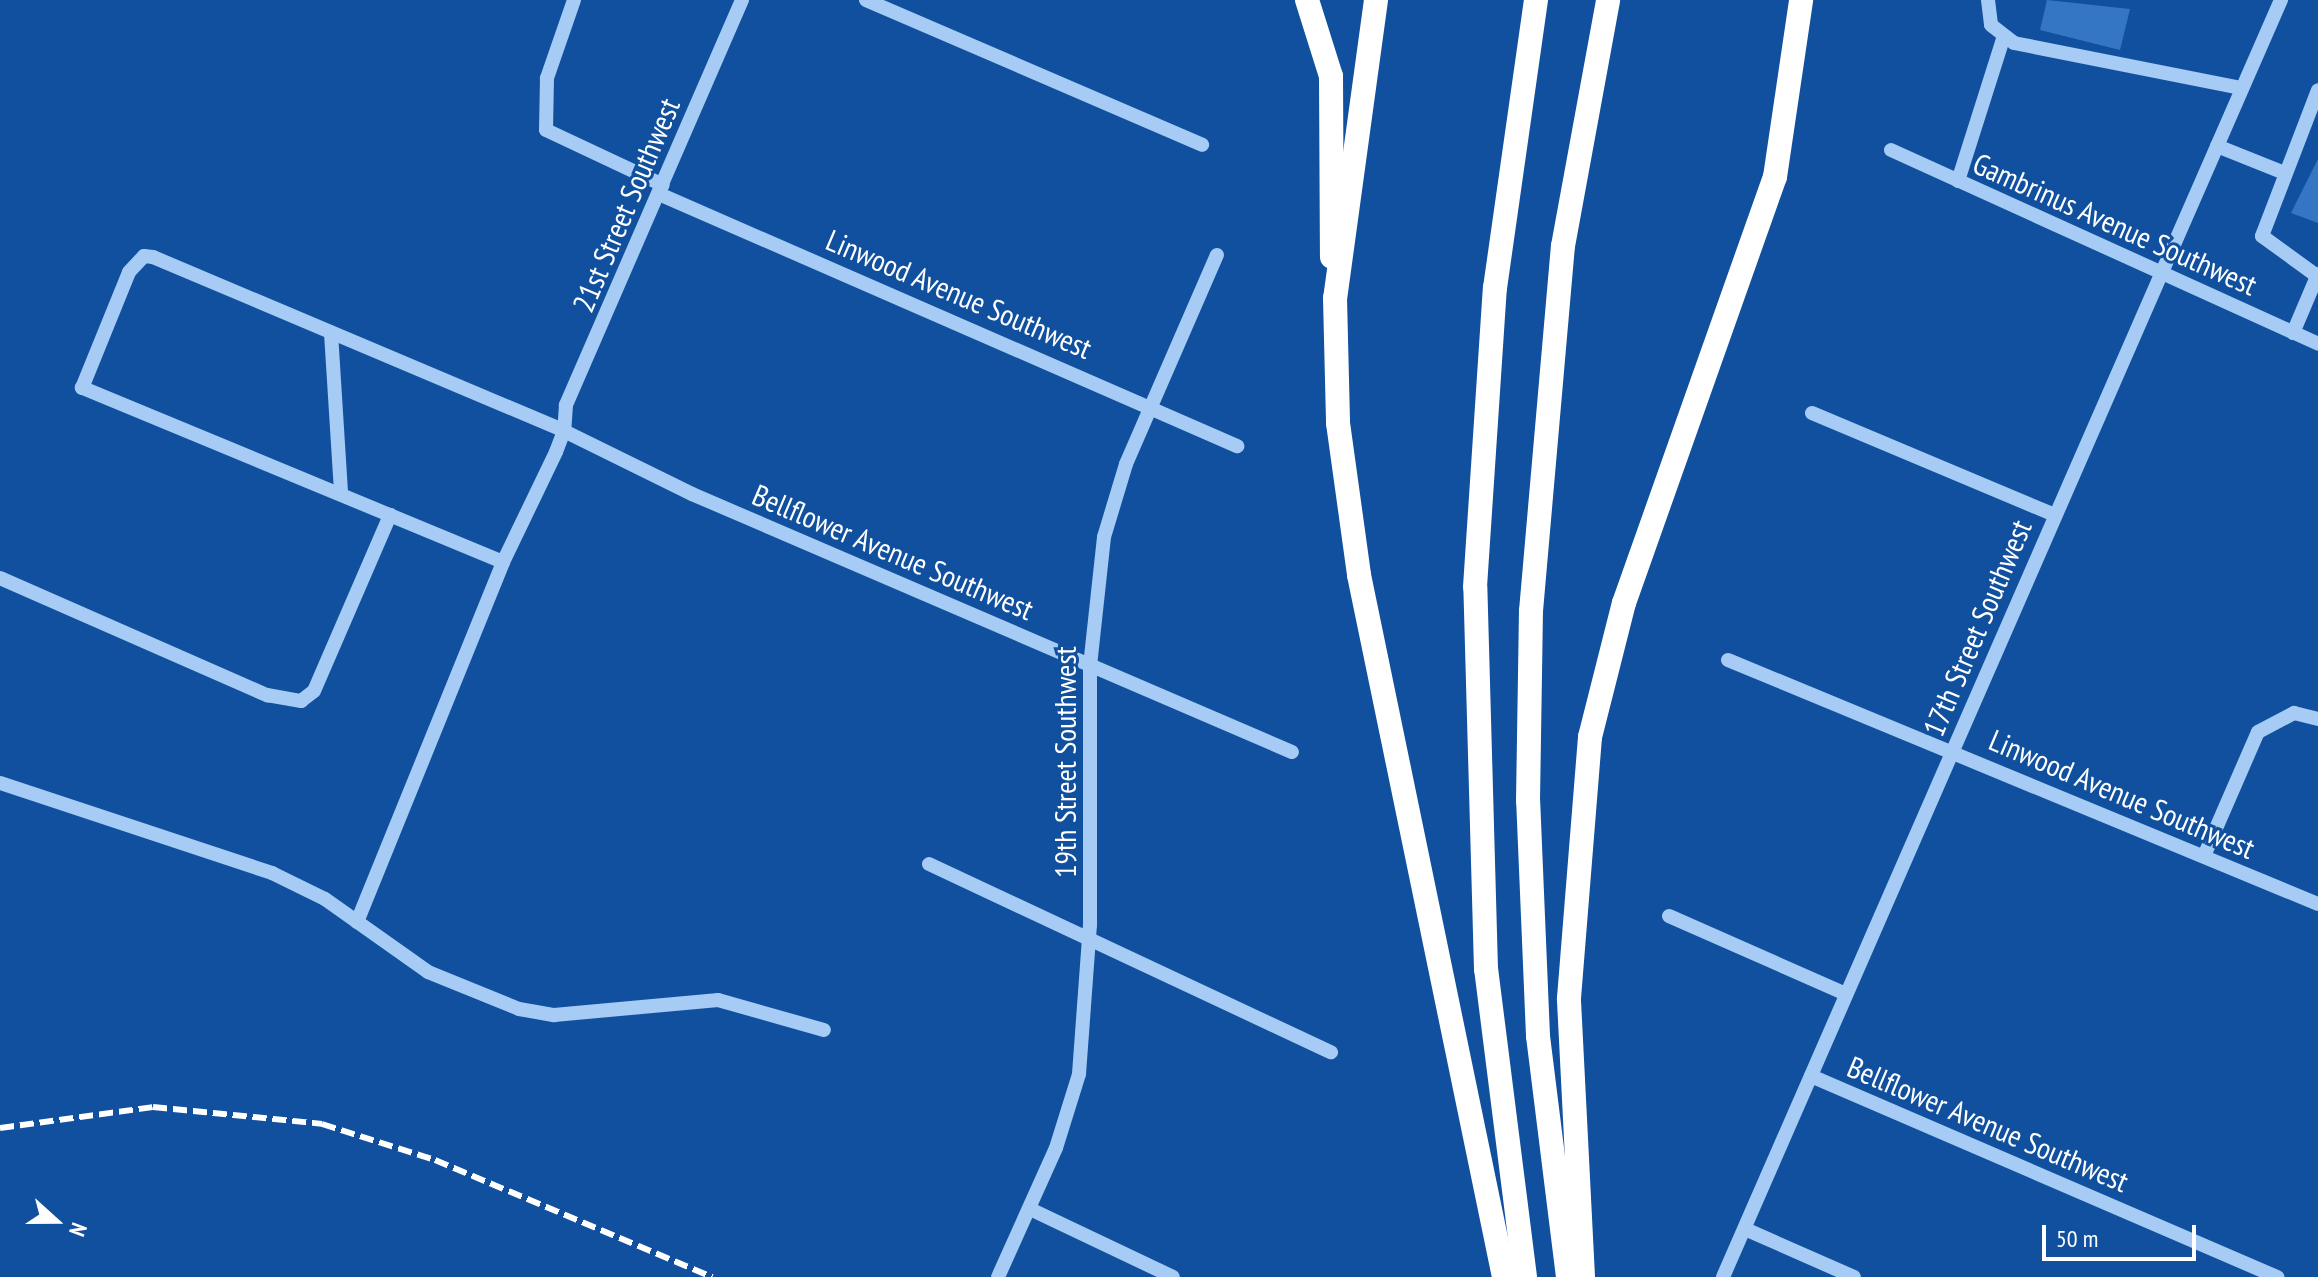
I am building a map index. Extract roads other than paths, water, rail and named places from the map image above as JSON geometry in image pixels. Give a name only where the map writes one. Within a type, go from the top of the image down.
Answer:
[{"type":"highway","points":[[1307,0],[1332,87],[1338,423],[1359,575],[1504,1277]]},
{"type":"highway","points":[[1335,298],[1376,0]]},
{"type":"highway","points":[[1525,1277],[1486,969],[1475,587],[1493,303],[1536,0]]},
{"type":"highway","points":[[1568,1277],[1537,1021],[1531,611],[1563,246],[1608,0]]},
{"type":"highway","points":[[1583,1277],[1569,998],[1590,737],[1624,603],[1775,177],[1801,0]]},
{"type":"street","name":"Linwood Avenue Southwest","points":[[574,0],[547,78],[546,130],[661,189],[1237,446]]},
{"type":"street","name":"21st Street Southwest","points":[[357,922],[503,562],[564,431],[566,405],[742,0]]},
{"type":"street","points":[[866,0],[1202,145]]},
{"type":"street","points":[[1988,0],[1991,25],[2003,39],[2242,88]]},
{"type":"street","points":[[2263,0],[2279,3]]},
{"type":"street","name":"17th Street Southwest","points":[[1723,1277],[2279,3]]},
{"type":"street","points":[[1958,181],[2003,39]]},
{"type":"street","points":[[2293,333],[2318,275],[2262,236],[2282,172],[2318,90]]},
{"type":"street","points":[[2217,146],[2282,172]]},
{"type":"street","name":"Gambrinus Avenue Southwest","points":[[1891,150],[2318,344]]},
{"type":"street","name":"19th Street Southwest","points":[[998,1277],[1030,1209],[1079,1074],[1089,942],[1090,666],[1104,537],[1150,405],[1217,255]]},
{"type":"street","name":"Bellflower Avenue Southwest","points":[[341,494],[82,388],[129,272],[144,256],[564,431],[1090,666],[1292,752]]},
{"type":"street","points":[[331,333],[341,494],[503,562]]},
{"type":"street","points":[[1812,413],[2055,515]]},
{"type":"street","points":[[0,578],[267,695],[301,701],[314,691],[390,515]]},
{"type":"street","name":"Linwood Avenue Southwest","points":[[1728,660],[2318,904]]},
{"type":"street","points":[[2204,856],[2258,732],[2294,713],[2318,719]]},
{"type":"street","points":[[0,783],[235,858],[325,899],[428,972],[519,1009],[554,1015],[718,1000],[824,1030]]},
{"type":"street","points":[[929,864],[1089,942],[1331,1052]]},
{"type":"street","points":[[1669,916],[1846,994]]},
{"type":"street","name":"Bellflower Avenue Southwest","points":[[1811,1076],[2277,1277]]},
{"type":"street","points":[[1030,1209],[1173,1277]]},
{"type":"street","points":[[1745,1229],[1854,1277]]},
{"type":"railway","points":[[0,1128],[153,1107],[322,1124],[435,1160],[712,1277]]}]
